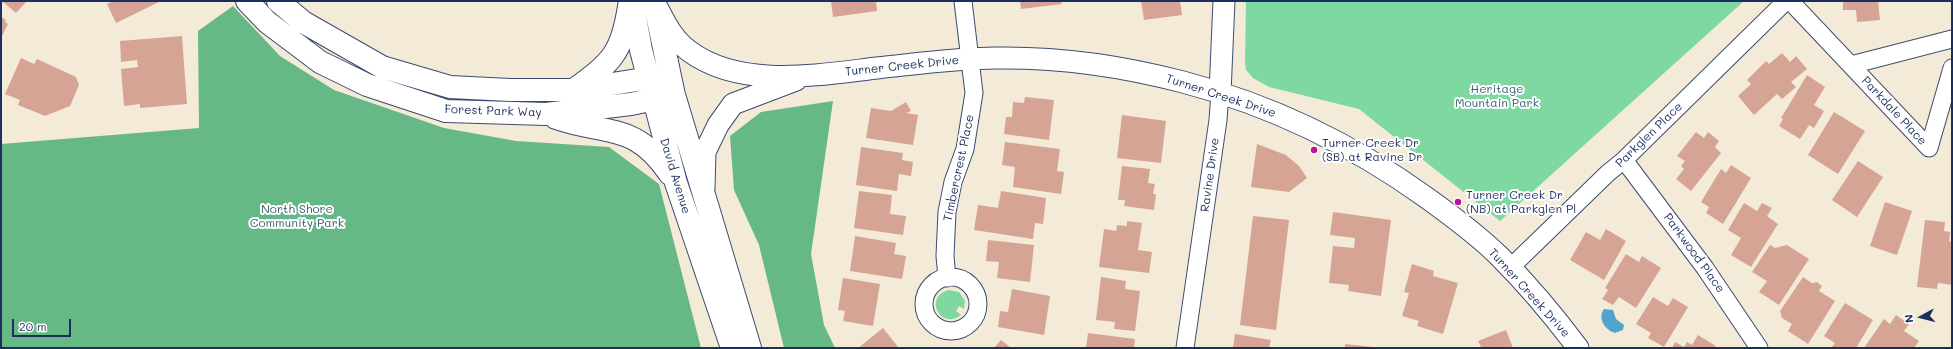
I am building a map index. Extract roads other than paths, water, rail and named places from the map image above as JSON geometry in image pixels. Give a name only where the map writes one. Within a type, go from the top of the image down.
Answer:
[{"type":"main road","name":"Forest Park Way","points":[[247,1],[267,22],[320,62],[367,85],[446,111],[546,114],[661,87]]},
{"type":"main road","name":"Forest Park Way","points":[[278,1],[303,22],[382,67],[450,87],[510,90],[574,90],[661,87]]},
{"type":"main road","points":[[574,90],[604,67],[615,55],[623,37],[631,1]]},
{"type":"main road","name":"David Avenue","points":[[631,1],[661,87],[704,199],[750,348]]},
{"type":"main road","name":"David Avenue","points":[[655,1],[661,87],[676,183],[732,348]]},
{"type":"main road","points":[[546,114],[568,122],[609,129],[629,136],[655,155],[676,183]]},
{"type":"street","points":[[655,1],[664,22],[675,38],[686,49],[701,59],[737,73],[804,76]]},
{"type":"street","name":"Timbercrest Place","points":[[947,278],[945,256],[947,212],[953,182],[965,149],[974,93],[963,1]]},
{"type":"street","name":"Ravine Drive","points":[[1185,348],[1220,93],[1224,1]]},
{"type":"street","name":"Parkglen Place","points":[[1510,268],[1608,173],[1624,160],[1786,1]]},
{"type":"street","name":"Parkdale Place","points":[[1790,1],[1929,148],[1952,68]]},
{"type":"street","name":"Parkdale Place","points":[[1851,65],[1952,39]]},
{"type":"street","name":"Turner Creek Drive","points":[[804,76],[970,58],[1029,59],[1102,66],[1168,78],[1243,100],[1297,121],[1361,154],[1444,210],[1485,244],[1510,268],[1561,325],[1578,348]]},
{"type":"street","points":[[704,199],[705,152],[718,125],[733,104],[804,76]]},
{"type":"street","name":"Parkwood Place","points":[[1624,160],[1705,268],[1759,348]]},
{"type":"water","points":[[1604,309],[1613,310],[1616,319],[1624,325],[1623,330],[1615,333],[1605,326],[1601,316]]},
{"type":"place","name":"Turner Creek Dr (SB) at Ravine Dr","points":[[1314,150]]},
{"type":"place","name":"Turner Creek Dr (NB) at Parkglen Pl","points":[[1458,202]]},
{"type":"park label","name":"Heritage Mountain Park","points":[[1497,96]]},
{"type":"park label","name":"North Shore Community Park","points":[[297,216]]}]
